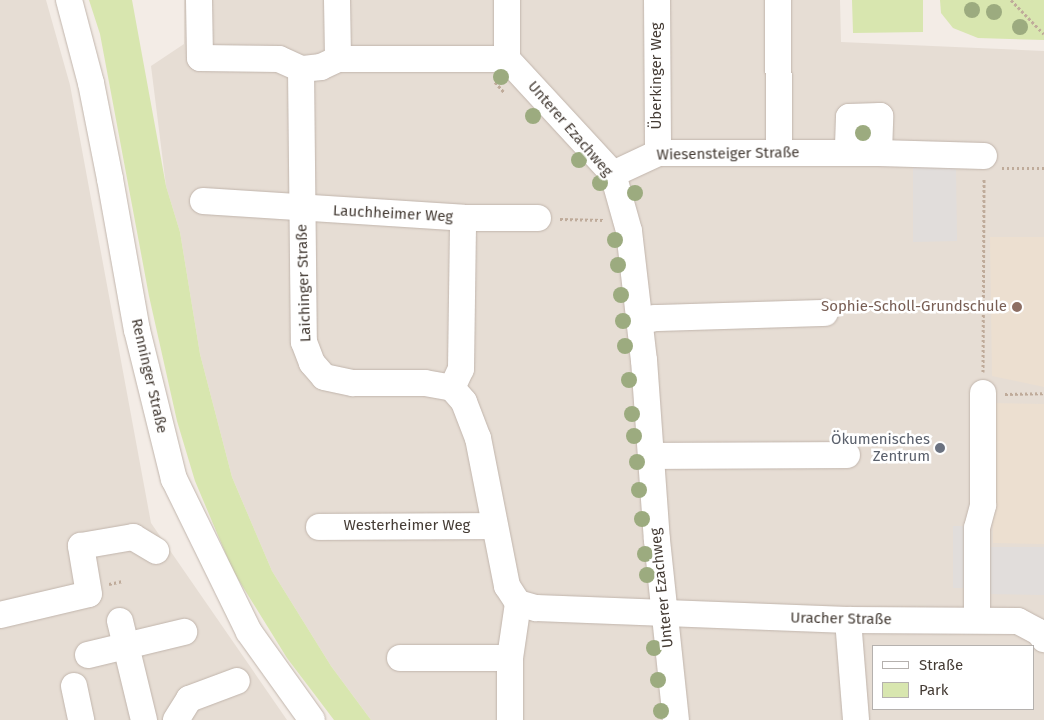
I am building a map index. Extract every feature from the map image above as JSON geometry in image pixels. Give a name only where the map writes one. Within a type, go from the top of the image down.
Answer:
[{"type":"street","name":"Renninger Straße","points":[[69,0],[97,112],[137,330],[174,479],[249,632],[312,720]]},
{"type":"street","points":[[199,0],[200,58],[279,59],[301,69],[320,68],[338,59],[508,59],[507,0]]},
{"type":"street","points":[[337,0],[338,59]]},
{"type":"street","name":"Überkinger Weg","points":[[657,0],[658,153]]},
{"type":"street","points":[[778,0],[779,153]]},
{"type":"street","name":"Unterer Ezachweg","points":[[508,59],[612,174],[629,231],[652,456],[664,613],[676,720]]},
{"type":"street","name":"Laichinger Straße","points":[[301,69],[304,342],[312,363],[324,377],[352,383],[425,383],[452,388]]},
{"type":"street","points":[[848,153],[849,116],[880,116],[879,153]]},
{"type":"street","name":"Wiesensteiger Straße","points":[[612,174],[658,153],[879,153],[988,164]]},
{"type":"street","name":"Lauchheimer Weg","points":[[203,201],[302,209],[463,218],[538,218]]},
{"type":"street","name":"Lauchheimer Weg","points":[[452,388],[461,369],[463,218]]},
{"type":"street","points":[[639,322],[655,318],[826,313]]},
{"type":"street","points":[[452,388],[464,402],[478,438],[507,586],[518,603],[510,658],[510,720]]},
{"type":"street","points":[[977,619],[977,528],[983,505],[983,393]]},
{"type":"street","points":[[652,456],[847,455]]},
{"type":"street","name":"Westerheimer Weg","points":[[319,526],[494,526]]},
{"type":"street","points":[[0,615],[89,594],[81,546],[133,537],[156,551]]},
{"type":"street","points":[[518,603],[536,608],[664,613]]},
{"type":"street","name":"Uracher Straße","points":[[664,613],[848,620],[977,619],[1018,621],[1039,632],[1044,639]]},
{"type":"street","points":[[848,620],[856,720]]},
{"type":"street","points":[[88,655],[123,633],[184,632]]},
{"type":"street","points":[[123,633],[144,720]]},
{"type":"street","points":[[400,658],[510,658]]},
{"type":"street","points":[[176,720],[189,699],[237,681]]},
{"type":"street","points":[[74,686],[81,720]]},
{"type":"path","points":[[1011,0],[1044,34]]},
{"type":"path","points":[[472,59],[506,94]]},
{"type":"path","points":[[1044,168],[988,164],[983,393],[1044,393]]},
{"type":"path","points":[[538,218],[609,220],[607,211]]},
{"type":"shaded area","points":[[0,0],[46,0],[70,85],[151,523],[287,720],[0,720]]},
{"type":"shaded area","points":[[184,0],[840,0],[841,42],[1044,51],[1044,720],[371,720],[331,666],[272,571],[232,477],[200,354],[180,232],[166,186],[151,66],[184,44]]},
{"type":"shaded area","points":[[913,164],[956,164],[957,241],[913,242]]},
{"type":"shaded area","name":"Sophie-Scholl-Grundschule","points":[[990,237],[1044,237],[1044,387],[992,376]]},
{"type":"shaded area","points":[[992,403],[1044,404],[1044,544],[993,543]]},
{"type":"shaded area","points":[[953,526],[968,526],[967,588],[953,588]]},
{"type":"shaded area","points":[[986,547],[1044,547],[1044,595],[985,594]]},
{"type":"green space","points":[[89,0],[132,0],[166,186],[180,232],[200,354],[232,477],[272,571],[331,666],[371,720],[334,720],[287,658],[233,571],[195,481],[177,421],[149,296],[100,34]]},
{"type":"green space","points":[[852,0],[923,0],[923,32],[853,33]]},
{"type":"green space","points":[[940,0],[1044,0],[1044,40],[978,38],[953,28],[941,13]]},
{"type":"place","name":"Sophie-Scholl-Grundschule","points":[[1017,307]]},
{"type":"place","name":"Ökumenisches Zentrum","points":[[940,448]]}]
